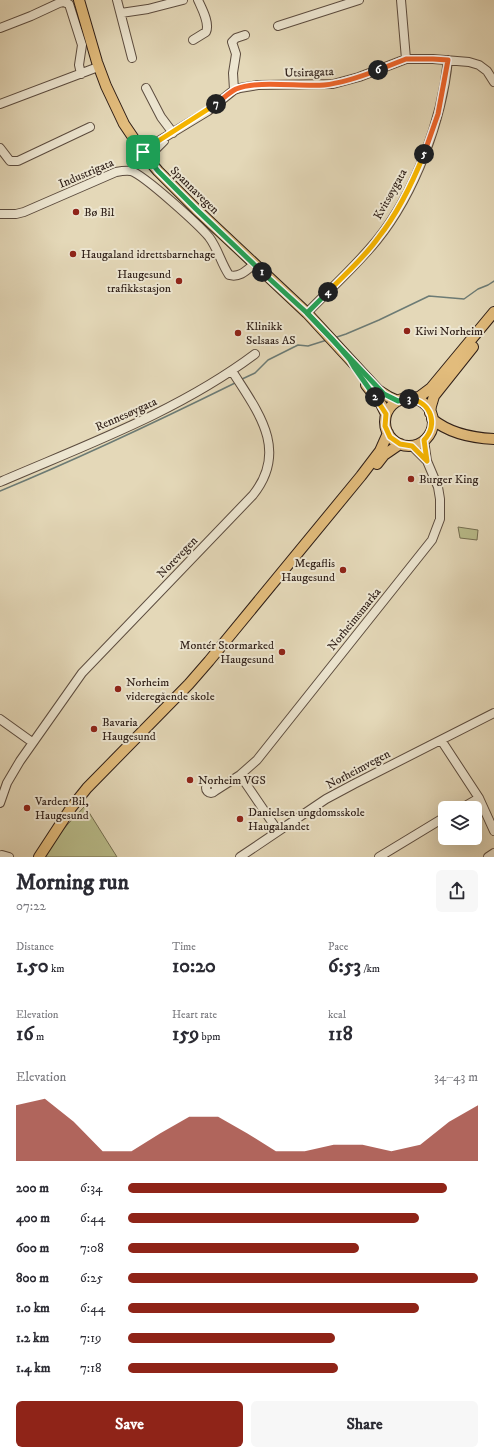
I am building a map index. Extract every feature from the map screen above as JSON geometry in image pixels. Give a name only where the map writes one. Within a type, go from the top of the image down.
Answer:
[{"type":"main road","name":"Spannavegen","points":[[79,0],[98,67],[124,124],[145,155],[158,171],[196,209],[307,313],[350,360]]},
{"type":"main road","points":[[494,312],[426,392],[419,397],[398,401],[392,405],[386,414],[385,422],[388,433],[393,440],[400,444],[412,446],[427,437],[442,432],[459,433],[494,440]]},
{"type":"main road","points":[[427,437],[432,401],[438,389],[494,322]]},
{"type":"main road","points":[[350,360],[384,394],[398,401]]},
{"type":"main road","points":[[350,360],[381,404],[386,414]]},
{"type":"main road","points":[[409,399],[422,403],[431,416],[445,427],[459,433]]},
{"type":"main road","points":[[39,857],[71,808],[88,788],[189,684],[224,644],[366,470],[380,451],[388,433]]},
{"type":"main road","points":[[48,857],[65,827],[88,797],[213,667],[384,455],[400,444]]},
{"type":"street","points":[[117,0],[132,58]]},
{"type":"street","points":[[121,13],[148,9],[183,0]]},
{"type":"street","points":[[193,40],[206,32],[207,29],[207,24],[198,0]]},
{"type":"street","points":[[278,26],[359,0]]},
{"type":"street","points":[[401,0],[406,59]]},
{"type":"street","points":[[0,28],[60,3],[63,2],[69,4],[82,45],[79,65],[81,74]]},
{"type":"street","points":[[145,155],[173,132],[208,111],[234,90],[233,73],[236,54],[232,42],[236,38],[245,35]]},
{"type":"street","name":"Utsiragata","points":[[234,90],[258,85],[333,84],[358,77],[406,59],[433,59],[469,62],[479,65],[487,70],[494,82]]},
{"type":"street","name":"Kvitsøygata","points":[[307,313],[366,253],[384,230],[399,206],[420,164],[435,126],[444,87],[448,60]]},
{"type":"street","points":[[0,104],[98,67]]},
{"type":"street","points":[[146,88],[162,117],[173,132]]},
{"type":"street","points":[[0,148],[10,161],[18,162],[90,127]]},
{"type":"street","name":"Industrigata","points":[[0,214],[16,214],[24,212],[116,172],[125,170],[132,171],[144,178],[202,230],[212,242],[230,275],[236,276],[242,274],[254,264]]},
{"type":"street","name":"Rennesøygata","points":[[0,482],[154,415],[204,389],[255,354]]},
{"type":"street","name":"Norevegen","points":[[0,803],[10,777],[32,742],[82,673],[253,496],[260,485],[269,463],[270,446],[268,436],[263,422],[232,371]]},
{"type":"street","name":"Norheimsmarka","points":[[427,437],[427,461]]},
{"type":"street","name":"Norheimsmarka","points":[[215,791],[240,775],[258,760],[432,540],[440,519],[440,499],[438,486],[427,461],[412,446]]},
{"type":"street","name":"Norheimvegen","points":[[240,857],[326,799],[494,712]]},
{"type":"street","points":[[0,719],[32,742]]},
{"type":"street","points":[[441,740],[479,798],[494,831]]},
{"type":"street","points":[[240,775],[278,831]]},
{"type":"street","points":[[474,801],[479,798]]},
{"type":"street","points":[[379,857],[438,821]]},
{"type":"street","points":[[488,857],[494,853]]},
{"type":"green space","points":[[458,527],[478,530],[477,540],[460,538]]},
{"type":"green space","points":[[85,806],[117,857],[45,857],[58,836]]},
{"type":"waterway","points":[[334,338],[379,320],[429,296],[464,299],[478,289],[494,281]]},
{"type":"waterway","points":[[240,380],[255,373],[268,360],[298,345],[308,346],[327,340]]},
{"type":"waterway","points":[[0,491],[119,439],[235,383]]},
{"type":"place","name":"Bø Bil","points":[[76,212]]},
{"type":"place","name":"Haugaland idrettsbarnehage","points":[[73,254]]},
{"type":"place","name":"Haugesund trafikkstasjon","points":[[179,281]]},
{"type":"place","name":"Kiwi Norheim","points":[[407,331]]},
{"type":"place","name":"Klinikk Selsaas AS","points":[[238,333]]},
{"type":"place","name":"Burger King","points":[[411,479]]},
{"type":"place","name":"Megaflis Haugesund","points":[[343,570]]},
{"type":"place","name":"Montér Stormarked Haugesund","points":[[282,652]]},
{"type":"place","name":"Norheim videregående skole","points":[[118,689]]},
{"type":"place","name":"Bavaria Haugesund","points":[[94,729]]},
{"type":"place","name":"Norheim VGS","points":[[190,780]]},
{"type":"place","name":"Varden Bil, Haugesund","points":[[27,808]]},
{"type":"place","name":"Danielsen ungdomsskole Haugalandet","points":[[240,819]]},
{"type":"route","points":[[143,152],[158,171],[196,209],[307,313],[333,340],[350,360],[366,386],[381,404],[386,414],[385,426],[390,437],[400,444],[412,446],[427,461],[424,440],[430,433],[432,419],[425,405],[414,399],[404,399],[398,401],[378,390],[333,340],[314,321],[307,313],[366,253],[378,239],[399,206],[420,164],[435,126],[443,92],[448,60],[406,59],[358,77],[333,84],[258,85],[240,88],[234,90],[208,111],[143,152]]}]
